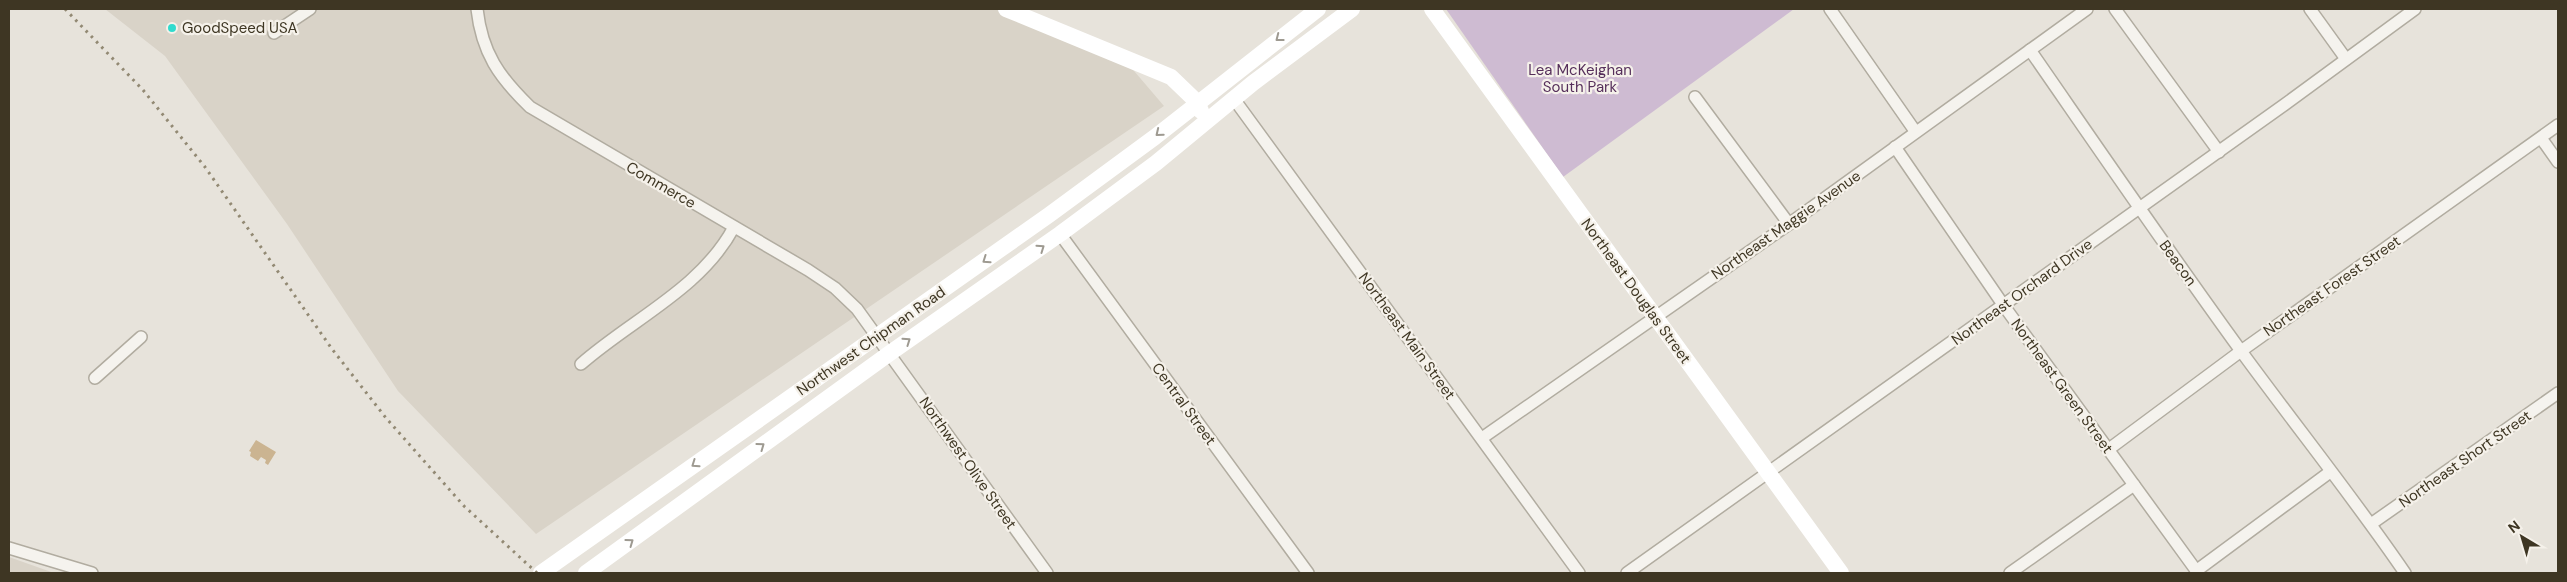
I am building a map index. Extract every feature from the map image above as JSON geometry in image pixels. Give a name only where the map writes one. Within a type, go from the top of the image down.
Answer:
[{"type":"main road","points":[[1006,9],[1171,77],[1197,102],[1201,112],[1166,145],[1156,163]]},
{"type":"main road","name":"Northwest Chipman Road","points":[[541,573],[1080,193],[1155,137],[1197,102],[1318,9]]},
{"type":"main road","name":"Northwest Chipman Road","points":[[588,572],[890,353],[1060,234],[1156,163],[1234,99],[1352,9]]},
{"type":"main road","name":"Northeast Douglas Street","points":[[1432,9],[1841,573]]},
{"type":"street","points":[[274,33],[310,9]]},
{"type":"street","name":"Commerce","points":[[477,9],[482,35],[493,65],[506,84],[530,107],[808,270],[835,288],[857,309],[878,337]]},
{"type":"street","points":[[1830,9],[1915,131]]},
{"type":"street","name":"Northeast Maggie Avenue","points":[[1482,438],[1654,316],[1789,224],[1915,131],[2087,9]]},
{"type":"street","points":[[2116,9],[2219,152]]},
{"type":"street","points":[[2310,9],[2346,59]]},
{"type":"street","name":"Northeast Orchard Drive","points":[[1627,573],[1767,472],[2004,306],[2415,9]]},
{"type":"street","name":"Beacon","points":[[2030,50],[2138,208],[2405,573]]},
{"type":"street","points":[[1695,97],[1789,224]]},
{"type":"street","name":"Northeast Main Street","points":[[1234,99],[1482,438],[1578,573]]},
{"type":"street","name":"Northeast Forest Street","points":[[2109,449],[2241,351],[2558,126]]},
{"type":"street","points":[[2541,138],[2558,162]]},
{"type":"street","name":"Northeast Green Street","points":[[1895,147],[2004,306],[2197,572]]},
{"type":"street","points":[[581,364],[705,269],[734,227]]},
{"type":"street","name":"Central Street","points":[[1060,234],[1308,573]]},
{"type":"street","points":[[95,378],[141,337]]},
{"type":"street","name":"Northwest Olive Street","points":[[878,337],[1047,573]]},
{"type":"street","name":"Northeast Short Street","points":[[2371,524],[2558,393]]},
{"type":"street","points":[[2197,572],[2330,472]]},
{"type":"street","points":[[2010,573],[2134,485]]},
{"type":"street","points":[[9,548],[92,573]]},
{"type":"shaded area","points":[[105,9],[1006,9],[1123,58],[1164,106],[536,534],[398,391],[287,224],[165,56]]},
{"type":"shaded area","points":[[256,440],[276,452],[268,465],[265,463],[266,460],[261,457],[258,461],[250,456],[251,452],[249,451]]},
{"type":"shaded area","points":[[9,557],[54,573],[9,573]]},
{"type":"green space","name":"Lea McKeighan South Park","points":[[1446,9],[1794,9],[1563,177]]},
{"type":"railway","points":[[65,9],[143,90],[205,167],[332,349],[386,418],[464,506],[537,573]]},
{"type":"place","name":"GoodSpeed USA","points":[[172,28]]}]
